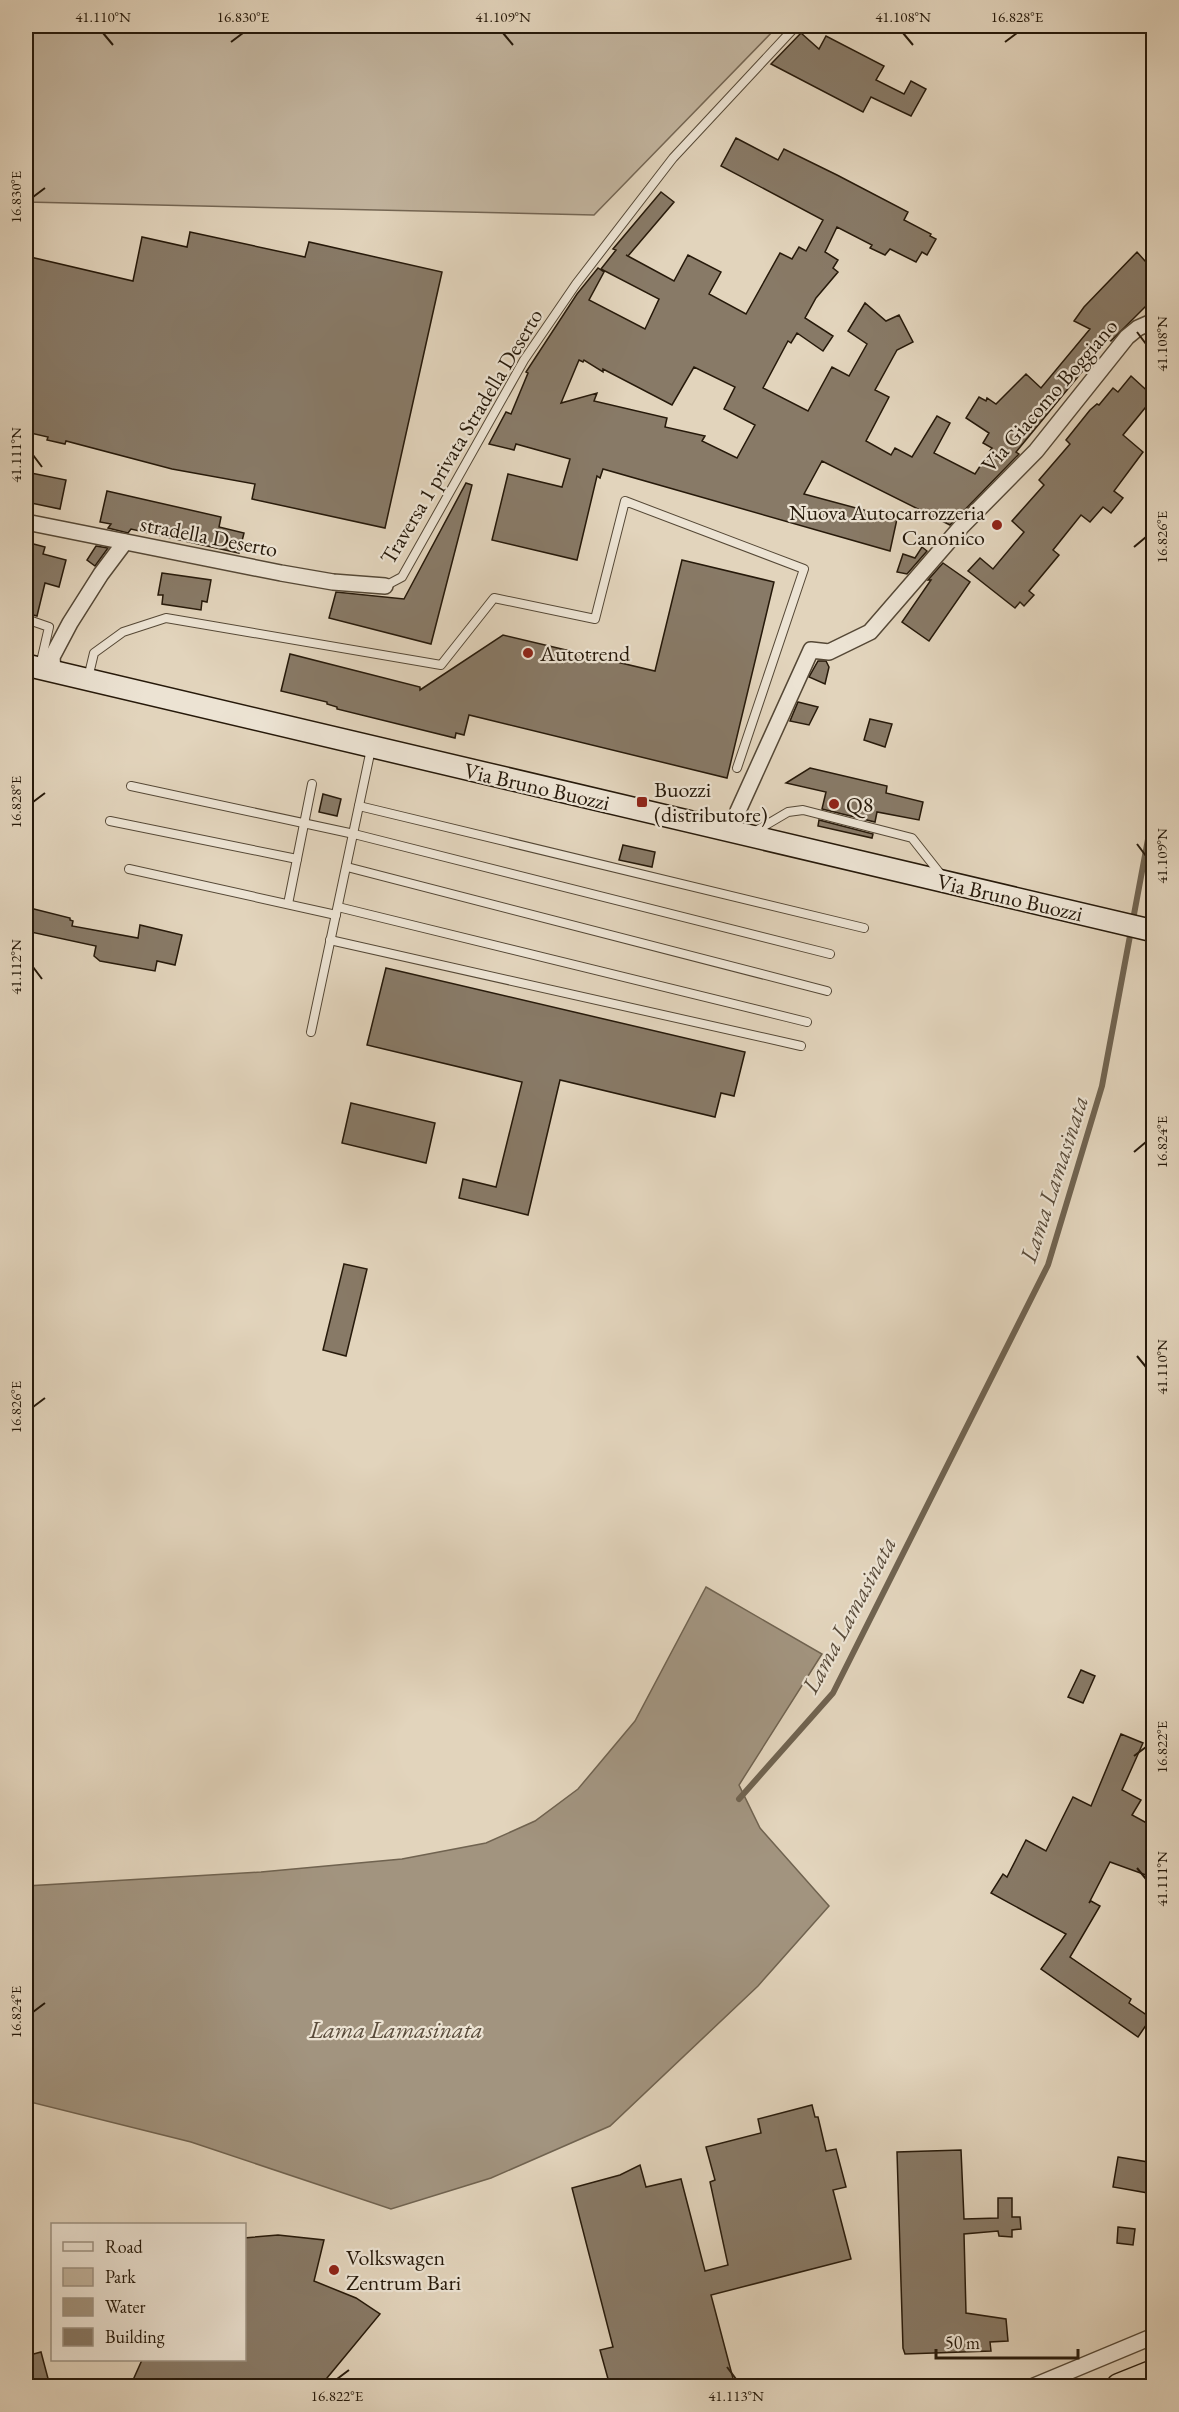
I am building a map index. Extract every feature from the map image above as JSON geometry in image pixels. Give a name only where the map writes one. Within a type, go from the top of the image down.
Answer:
[{"type":"highway","points":[[1119,2386],[1154,2372]]},
{"type":"main road","name":"Via Bruno Buozzi","points":[[39,668],[1154,931]]},
{"type":"street","name":"Via Giacomo Boggiano","points":[[739,833],[738,811],[811,650],[830,652],[870,632],[961,527],[1036,451],[1127,337],[1138,328],[1154,321]]},
{"type":"street","name":"stradella Deserto","points":[[26,522],[333,582],[385,586]]},
{"type":"street","points":[[39,668],[52,657],[101,574],[125,542]]},
{"type":"street","points":[[1034,2386],[1154,2336]]},
{"type":"lane","name":"Traversa 1 privata Stradella Deserto","points":[[385,586],[402,577],[524,360],[576,284],[673,158],[796,26]]},
{"type":"lane","points":[[88,680],[94,653],[123,632],[166,618],[441,665],[494,598],[595,619],[625,501],[804,569],[736,768]]},
{"type":"lane","points":[[26,620],[49,627],[39,668]]},
{"type":"lane","points":[[311,1032],[372,747]]},
{"type":"lane","points":[[288,904],[312,784]]},
{"type":"lane","points":[[131,786],[354,834],[831,954]]},
{"type":"lane","points":[[359,806],[864,928]]},
{"type":"lane","points":[[739,833],[788,812],[803,810],[912,838],[938,880]]},
{"type":"lane","points":[[110,821],[297,859]]},
{"type":"lane","points":[[347,867],[827,991]]},
{"type":"lane","points":[[129,869],[288,904],[337,911],[807,1022]]},
{"type":"lane","points":[[330,940],[801,1046]]},
{"type":"green space","points":[[26,26],[778,26],[594,215],[26,202]]},
{"type":"water","name":"Lama Lamasinata","points":[[706,1587],[822,1654],[739,1785],[760,1828],[829,1906],[758,1986],[610,2126],[491,2178],[391,2209],[191,2142],[26,2101],[26,1886],[261,1872],[402,1859],[486,1843],[535,1821],[578,1789],[635,1721]]},
{"type":"building","points":[[801,33],[819,49],[826,36],[884,66],[876,80],[904,94],[911,81],[926,89],[911,116],[871,97],[863,112],[771,64]]},
{"type":"building","points":[[736,138],[778,160],[784,149],[908,212],[904,220],[936,239],[927,255],[922,252],[916,262],[890,249],[885,255],[870,248],[872,245],[837,227],[825,252],[838,260],[833,268],[838,272],[816,298],[805,318],[833,336],[823,351],[797,333],[791,343],[788,341],[763,388],[808,411],[832,367],[849,376],[867,344],[848,331],[865,303],[886,321],[899,315],[913,342],[897,350],[875,390],[889,397],[866,441],[891,455],[895,448],[912,457],[937,416],[950,423],[934,453],[975,474],[992,448],[983,443],[989,433],[966,418],[979,397],[986,401],[987,398],[996,404],[1026,374],[1041,388],[1090,329],[1074,321],[1084,307],[1137,252],[1154,271],[1154,298],[1111,341],[1109,339],[1016,452],[1019,454],[950,525],[822,461],[804,494],[897,519],[890,551],[603,469],[600,478],[597,476],[577,560],[492,540],[508,474],[562,487],[570,459],[516,444],[514,450],[489,444],[506,412],[511,414],[528,373],[526,372],[577,294],[598,268],[604,272],[589,300],[645,329],[659,299],[601,269],[616,250],[613,249],[661,192],[674,202],[628,256],[626,255],[674,281],[688,255],[721,272],[709,294],[746,314],[780,253],[792,259],[799,247],[806,251],[823,220],[721,166]],"holes":[[[579,360],[583,362],[584,360],[603,372],[603,369],[672,405],[694,367],[735,387],[724,409],[755,425],[737,458],[702,441],[705,436],[665,427],[667,418],[594,401],[597,393],[561,403]]]},
{"type":"building","points":[[190,232],[305,257],[309,242],[442,272],[385,528],[252,499],[255,484],[172,469],[66,441],[65,444],[47,440],[48,437],[26,432],[26,256],[133,281],[142,237],[187,247]]},
{"type":"building","points":[[1131,376],[1154,397],[1123,435],[1143,452],[1114,491],[1123,498],[1111,513],[1103,507],[1090,522],[1081,515],[1053,550],[1059,555],[1029,591],[1034,595],[1024,606],[1020,602],[1015,608],[968,571],[980,558],[993,569],[1024,532],[1012,521],[1044,485],[1039,480],[1070,444],[1066,440],[1090,410],[1097,404],[1099,405],[1113,388],[1118,392]]},
{"type":"building","points":[[26,472],[66,480],[60,509],[26,502]]},
{"type":"building","points":[[466,483],[472,485],[431,644],[329,618],[336,592],[404,599]]},
{"type":"building","points":[[107,491],[221,517],[219,527],[244,533],[239,553],[131,529],[128,533],[108,528],[111,524],[100,522]]},
{"type":"building","points":[[26,542],[45,547],[43,554],[66,560],[59,587],[45,583],[37,616],[26,613]]},
{"type":"building","points":[[96,546],[108,548],[95,566],[87,560]]},
{"type":"building","points":[[922,547],[927,551],[907,574],[897,572],[903,554],[915,558]]},
{"type":"building","name":"Autotrend","points":[[682,560],[774,582],[727,778],[469,715],[464,735],[456,733],[455,738],[337,709],[327,702],[281,691],[290,654],[420,687],[420,690],[503,635],[655,671]]},
{"type":"building","points":[[943,563],[970,582],[929,641],[902,622],[931,580],[928,580]]},
{"type":"building","points":[[162,573],[211,580],[207,602],[202,601],[201,610],[162,604],[163,595],[158,595]]},
{"type":"building","points":[[818,661],[826,661],[829,667],[825,684],[809,677]]},
{"type":"building","points":[[798,702],[818,707],[809,725],[790,721]]},
{"type":"building","points":[[870,719],[892,724],[885,747],[864,740]]},
{"type":"building","points":[[810,768],[887,786],[886,793],[923,802],[919,820],[877,812],[875,822],[822,809],[826,792],[786,783]]},
{"type":"building","points":[[323,794],[341,799],[337,816],[319,812]]},
{"type":"building","points":[[819,820],[873,834],[872,838],[818,826]]},
{"type":"building","points":[[623,845],[655,852],[652,867],[619,860]]},
{"type":"building","points":[[26,907],[70,918],[73,921],[72,926],[138,938],[140,925],[182,935],[175,965],[157,961],[155,971],[100,961],[94,956],[96,946],[26,931]]},
{"type":"building","points":[[386,968],[745,1052],[734,1096],[721,1093],[715,1117],[560,1080],[528,1215],[459,1198],[463,1179],[496,1187],[522,1082],[367,1045]]},
{"type":"building","points":[[351,1103],[435,1123],[426,1163],[342,1143]]},
{"type":"building","points":[[344,1264],[367,1269],[346,1356],[323,1350]]},
{"type":"building","points":[[1081,1670],[1095,1676],[1083,1703],[1068,1697]]},
{"type":"building","points":[[1121,1734],[1143,1743],[1122,1790],[1141,1800],[1132,1815],[1154,1827],[1154,1878],[1110,1862],[1089,1903],[1091,1901],[1100,1906],[1070,1957],[1131,1999],[1129,2003],[1151,2018],[1138,2037],[1041,1969],[1066,1934],[991,1893],[1003,1874],[1007,1877],[1026,1840],[1046,1851],[1073,1797],[1091,1806]]},
{"type":"building","points":[[812,2105],[815,2117],[818,2117],[826,2151],[836,2149],[846,2187],[833,2190],[851,2259],[711,2295],[735,2386],[610,2386],[600,2350],[613,2347],[572,2188],[620,2175],[640,2165],[646,2187],[681,2179],[705,2271],[728,2265],[710,2182],[715,2180],[706,2147],[761,2133],[758,2119]]},
{"type":"building","points":[[961,2150],[964,2219],[998,2218],[998,2198],[1012,2198],[1012,2217],[1020,2217],[1021,2229],[1012,2230],[1012,2237],[999,2236],[998,2231],[964,2234],[966,2313],[1006,2319],[1008,2341],[990,2342],[991,2351],[905,2354],[897,2152]]},
{"type":"building","points":[[1118,2157],[1154,2163],[1154,2194],[1113,2187]]},
{"type":"building","points":[[1118,2227],[1135,2229],[1133,2245],[1117,2243]]},
{"type":"building","points":[[278,2235],[324,2240],[314,2281],[356,2298],[380,2314],[327,2378],[329,2386],[150,2386],[133,2380],[142,2361],[246,2361],[246,2238]]},
{"type":"building","points":[[41,2352],[50,2386],[26,2386],[26,2356]]},
{"type":"waterway","name":"Lama Lamasinata","points":[[739,1799],[833,1693],[1048,1265],[1102,1086],[1154,807]]},
{"type":"place","name":"Nuova Autocarrozzeria Canonico","points":[[997,525]]},
{"type":"place","name":"Autotrend","points":[[528,653]]},
{"type":"place","name":"Buozzi (distributore)","points":[[642,802]]},
{"type":"place","name":"Q8","points":[[834,804]]},
{"type":"place","name":"Volkswagen Zentrum Bari","points":[[334,2270]]}]
